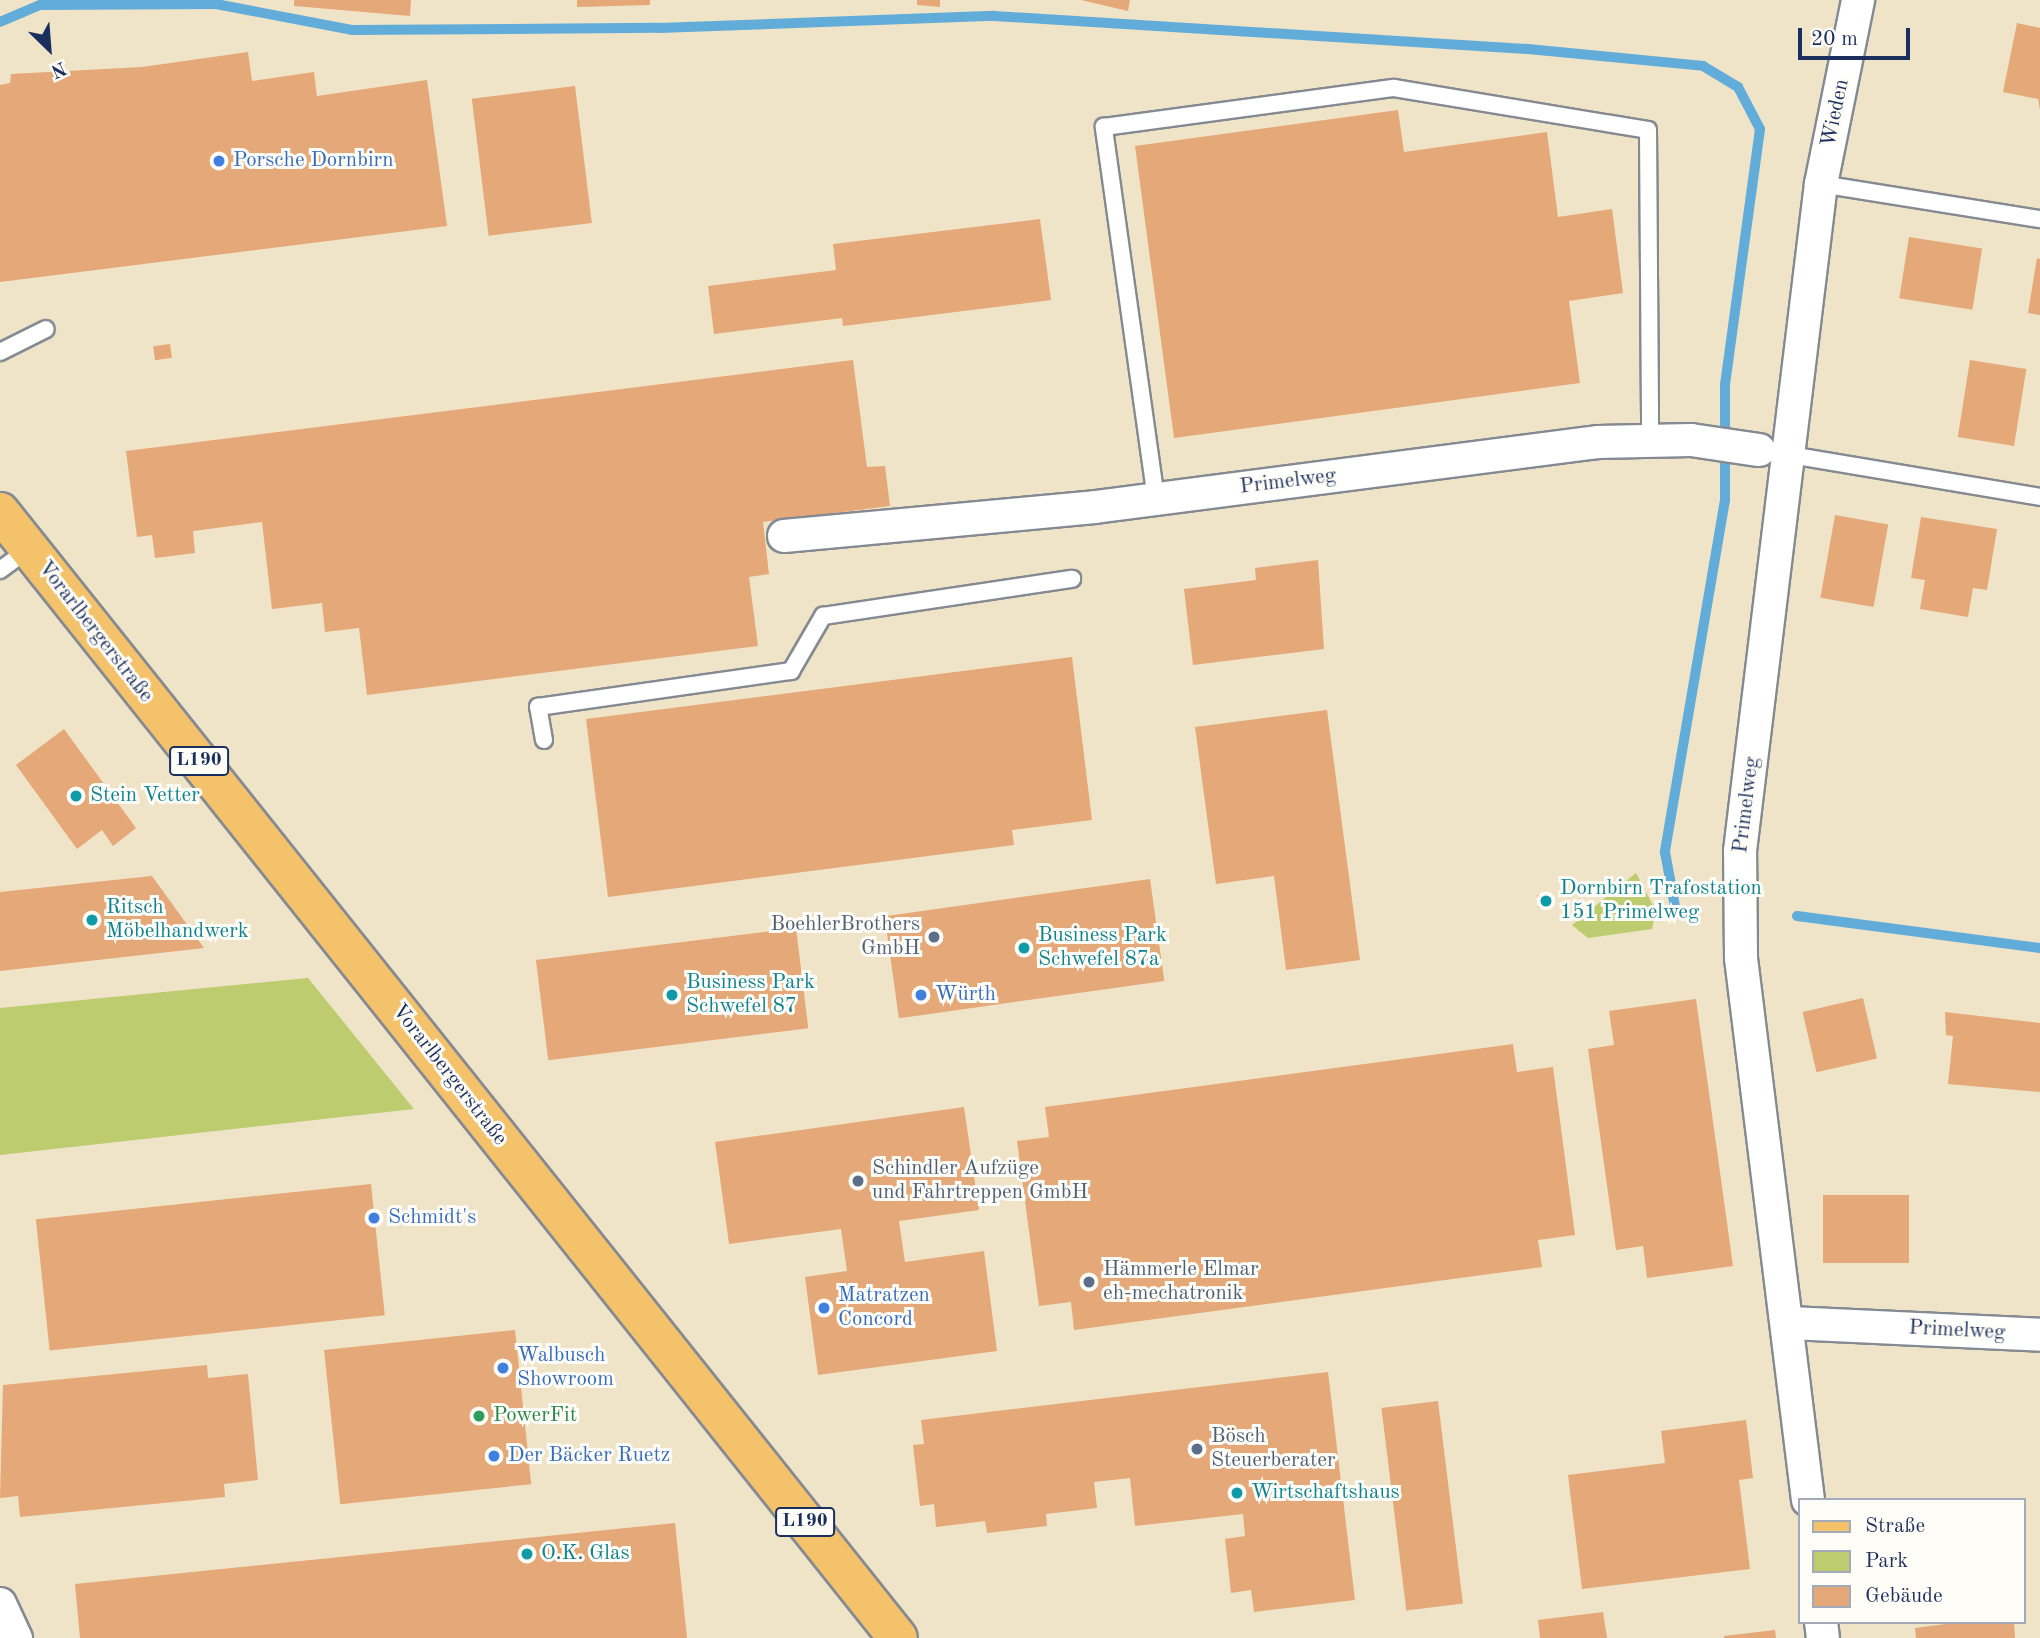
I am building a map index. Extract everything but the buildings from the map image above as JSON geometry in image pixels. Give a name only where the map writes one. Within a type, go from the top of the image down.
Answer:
[{"type":"main road","name":"Vorarlbergerstraße","points":[[0,512],[15,559],[898,1638]]},
{"type":"street","name":"Wieden","points":[[1821,184],[1858,0]]},
{"type":"street","name":"Primelweg","points":[[1808,1498],[1790,1323],[1738,922],[1740,851],[1791,455],[1821,184]]},
{"type":"street","name":"Primelweg","points":[[785,537],[1156,499],[1650,441],[1691,440],[1759,450]]},
{"type":"street","name":"Primelweg","points":[[1790,1323],[2040,1335]]},
{"type":"street","points":[[0,1604],[16,1638]]},
{"type":"lane","points":[[1156,499],[1104,127],[1394,88],[1648,130],[1650,441]]},
{"type":"lane","points":[[1821,184],[2040,219]]},
{"type":"lane","points":[[0,352],[46,329]]},
{"type":"lane","name":"Primelweg","points":[[1759,450],[2040,496]]},
{"type":"lane","points":[[544,740],[538,707],[791,671],[823,616],[1072,579]]},
{"type":"green space","points":[[1636,873],[1656,911],[1652,929],[1588,938],[1572,925]]},
{"type":"green space","points":[[308,978],[414,1109],[0,1155],[0,1008]]},
{"type":"waterway","points":[[0,22],[40,5],[216,4],[352,30],[659,28],[994,16],[1528,49],[1703,66],[1738,87],[1760,129],[1725,386],[1725,500],[1665,852],[1676,912],[1681,913]]},
{"type":"waterway","points":[[1797,916],[2040,948]]},
{"type":"place","name":"Porsche Dornbirn","points":[[219,161]]},
{"type":"place","name":"Stein Vetter","points":[[76,796]]},
{"type":"place","name":"Dornbirn Trafostation 151 Primelweg","points":[[1546,901]]},
{"type":"place","name":"Ritsch Möbelhandwerk","points":[[92,920]]},
{"type":"place","name":"BoehlerBrothers GmbH","points":[[934,937]]},
{"type":"place","name":"Business Park Schwefel 87a","points":[[1024,948]]},
{"type":"place","name":"Business Park Schwefel 87","points":[[672,995]]},
{"type":"place","name":"Würth","points":[[921,995]]},
{"type":"place","name":"Schindler Aufzüge und Fahrtreppen GmbH","points":[[858,1181]]},
{"type":"place","name":"Schmidt's","points":[[374,1218]]},
{"type":"place","name":"Hämmerle Elmar eh-mechatronik","points":[[1089,1282]]},
{"type":"place","name":"Matratzen Concord","points":[[824,1308]]},
{"type":"place","name":"Walbusch Showroom","points":[[503,1368]]},
{"type":"place","name":"PowerFit","points":[[479,1416]]},
{"type":"place","name":"Bösch Steuerberater","points":[[1197,1449]]},
{"type":"place","name":"Der Bäcker Ruetz","points":[[494,1456]]},
{"type":"place","name":"Wirtschaftshaus","points":[[1237,1493]]},
{"type":"place","name":"O.K. Glas","points":[[527,1554]]}]
